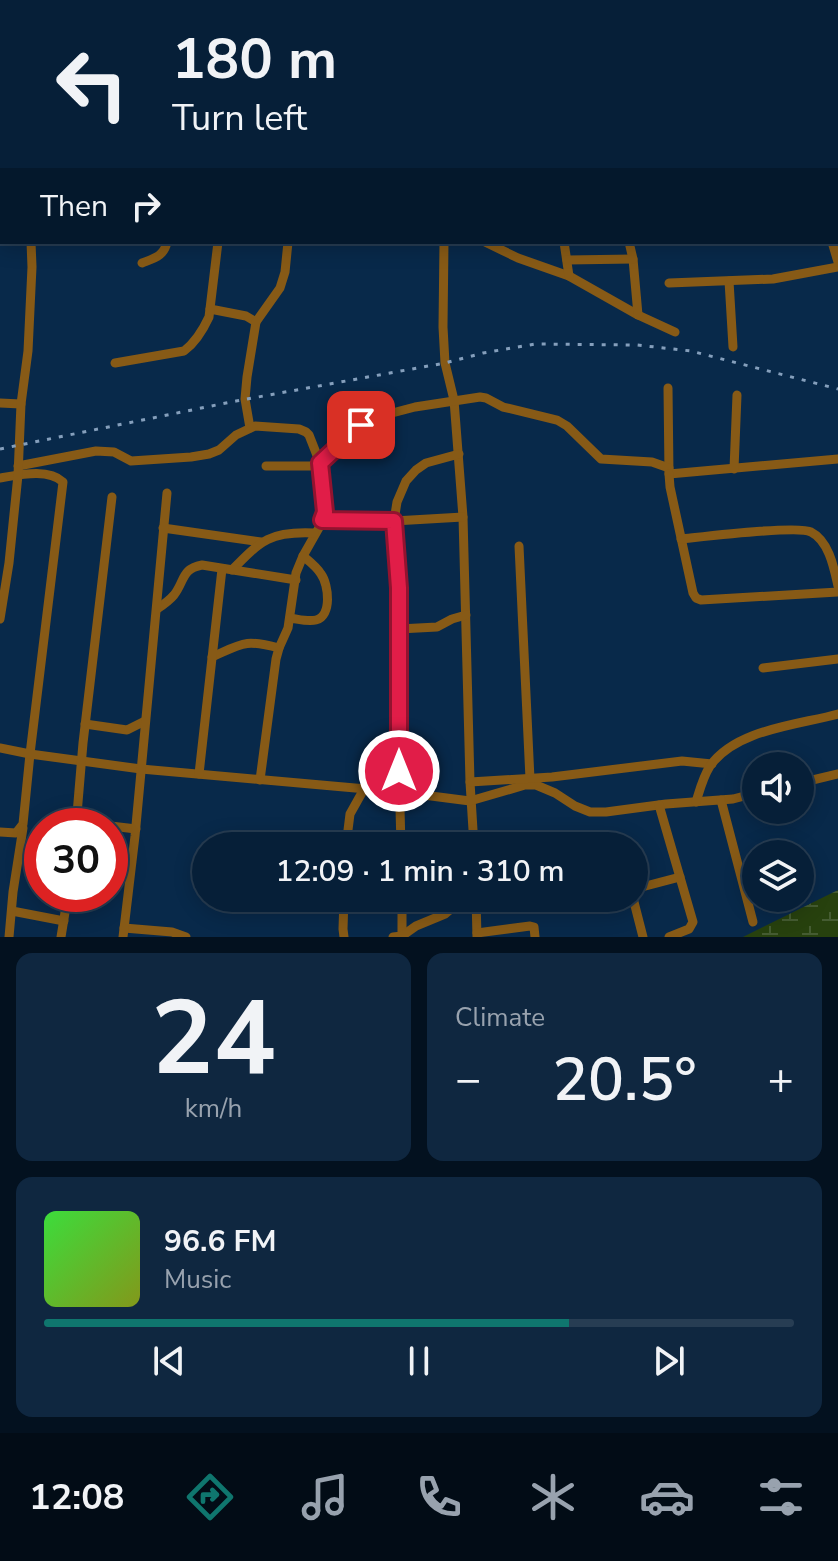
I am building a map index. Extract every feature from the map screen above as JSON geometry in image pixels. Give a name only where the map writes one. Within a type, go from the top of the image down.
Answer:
[{"type":"street","points":[[0,619],[9,563],[28,351],[31,244]]},
{"type":"street","points":[[142,263],[159,257],[166,244]]},
{"type":"street","points":[[115,363],[184,351],[192,345],[204,328],[210,309],[218,244]]},
{"type":"street","points":[[250,428],[245,399],[256,322],[280,288],[288,244]]},
{"type":"street","points":[[444,244],[445,363],[454,400],[463,517],[473,832]]},
{"type":"street","points":[[489,244],[569,276],[675,332]]},
{"type":"street","points":[[564,244],[569,276]]},
{"type":"street","points":[[629,244],[638,315]]},
{"type":"street","points":[[669,283],[773,279],[838,264],[833,244]]},
{"type":"street","points":[[567,260],[633,259]]},
{"type":"street","points":[[729,281],[733,347]]},
{"type":"street","points":[[210,309],[246,316],[256,322]]},
{"type":"street","points":[[668,388],[670,487],[696,598],[838,592]]},
{"type":"street","points":[[734,469],[737,395]]},
{"type":"street","points":[[266,466],[310,466],[320,463],[361,425],[373,418],[454,400],[486,398],[503,407],[557,420],[601,459],[652,462],[669,471],[734,469],[838,459]]},
{"type":"street","points":[[0,403],[21,404]]},
{"type":"street","points":[[0,478],[96,451],[114,452],[131,461],[209,454],[255,426],[277,427],[309,435],[320,463],[325,512],[303,556],[288,628],[279,648],[260,780]]},
{"type":"street","points":[[401,832],[399,588],[394,521],[397,502],[406,481],[416,470],[438,459],[459,454]]},
{"type":"street","points":[[9,937],[63,482],[60,477],[48,474],[18,471]]},
{"type":"street","points":[[167,493],[136,829],[123,933],[172,932],[186,937]]},
{"type":"street","points":[[78,808],[112,497]]},
{"type":"street","points":[[322,520],[394,521],[463,517]]},
{"type":"street","points":[[163,528],[261,542]]},
{"type":"street","points":[[681,539],[808,530],[824,544],[838,586]]},
{"type":"street","points":[[199,774],[212,657],[227,570],[261,542],[291,532],[314,533]]},
{"type":"street","points":[[519,546],[530,779]]},
{"type":"street","points":[[290,618],[318,620],[324,615],[327,603],[323,577],[303,556]]},
{"type":"street","points":[[157,609],[176,592],[190,569],[202,565],[296,580]]},
{"type":"street","points":[[399,629],[437,627],[466,615]]},
{"type":"street","points":[[212,657],[243,643],[256,642],[279,648]]},
{"type":"street","points":[[763,668],[838,659]]},
{"type":"street","points":[[696,802],[705,775],[730,748],[752,735],[838,714]]},
{"type":"street","points":[[85,724],[127,730],[145,721]]},
{"type":"street","points":[[0,748],[141,769],[470,801],[525,785],[536,785],[590,812],[742,796]]},
{"type":"street","points":[[470,782],[530,779],[682,761],[712,764]]},
{"type":"street","points":[[814,780],[838,774]]},
{"type":"street","points":[[348,832],[350,814],[364,789]]},
{"type":"street","points":[[721,800],[753,922]]},
{"type":"street","points":[[659,805],[693,922],[689,929],[669,937]]},
{"type":"street","points":[[0,832],[16,833],[23,824]]},
{"type":"street","points":[[128,828],[136,829]]},
{"type":"street","points":[[648,885],[680,877]]},
{"type":"street","points":[[12,911],[64,921]]},
{"type":"street","points":[[61,937],[65,912]]},
{"type":"street","points":[[344,912],[344,937]]},
{"type":"street","points":[[399,937],[401,912]]},
{"type":"street","points":[[399,937],[447,912]]},
{"type":"street","points":[[476,912],[477,935],[530,926],[534,927],[535,937]]},
{"type":"street","points":[[638,912],[643,937]]},
{"type":"green space","points":[[838,890],[838,937],[743,937],[794,912],[814,912],[814,902]]},
{"type":"railway","points":[[0,449],[535,344],[637,345],[691,351],[838,389]]},
{"type":"route","points":[[361,425],[320,463],[325,512],[322,520],[394,521],[399,588],[399,771]]}]
